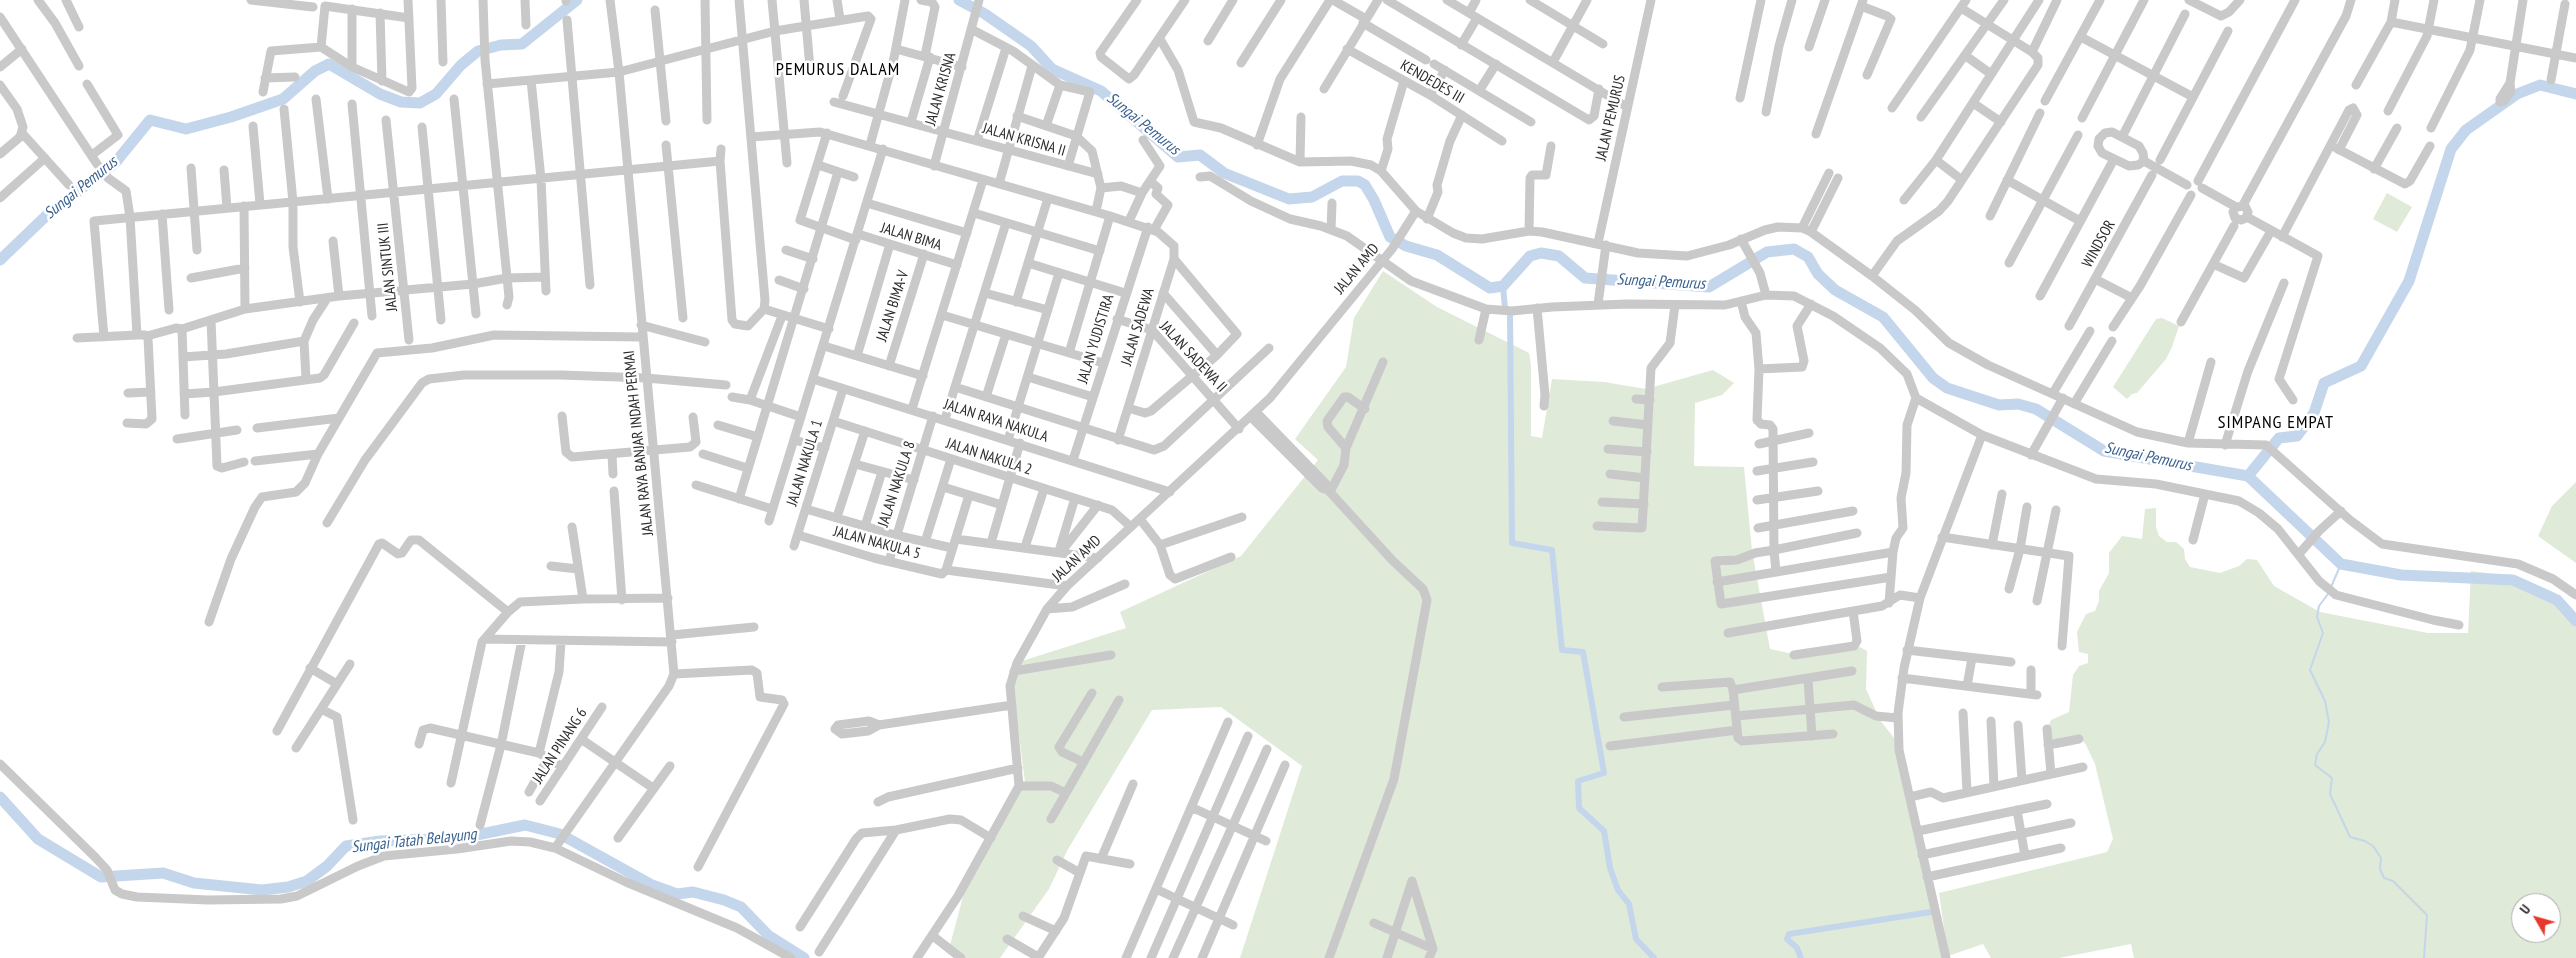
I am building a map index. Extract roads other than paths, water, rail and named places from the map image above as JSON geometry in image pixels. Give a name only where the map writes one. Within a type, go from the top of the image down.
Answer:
[{"type":"street","points":[[66,0],[79,27]]},
{"type":"street","points":[[251,0],[292,2],[313,8]]},
{"type":"street","points":[[263,92],[271,51],[321,47],[352,67],[409,92],[412,88],[408,0]]},
{"type":"street","points":[[441,0],[443,62]]},
{"type":"street","points":[[483,0],[484,60],[507,278],[507,305]]},
{"type":"street","points":[[525,0],[526,25]]},
{"type":"street","name":"JALAN RAYA BANJAR INDAH PERMAI","points":[[610,0],[674,674]]},
{"type":"street","points":[[705,0],[707,120]]},
{"type":"street","points":[[721,149],[720,161],[732,320],[735,324],[750,325],[764,309],[763,262],[741,39],[739,0]]},
{"type":"street","points":[[772,0],[787,163]]},
{"type":"street","points":[[804,0],[810,68]]},
{"type":"street","points":[[837,0],[840,19]]},
{"type":"street","points":[[870,146],[896,49],[905,0]]},
{"type":"street","points":[[911,122],[927,56],[935,7],[932,2],[921,0]]},
{"type":"street","name":"JALAN KRISNA","points":[[934,166],[979,0]]},
{"type":"street","points":[[1137,0],[1100,53],[1101,57],[1130,79],[1185,0]]},
{"type":"street","points":[[1208,41],[1234,0]]},
{"type":"street","points":[[1241,63],[1281,0]]},
{"type":"street","points":[[1257,145],[1280,79],[1332,0],[1430,62],[1531,122]]},
{"type":"street","points":[[1324,89],[1378,0]]},
{"type":"street","points":[[1387,0],[1589,120],[1594,116],[1599,89]]},
{"type":"street","points":[[1447,0],[1627,107]]},
{"type":"street","points":[[1469,13],[1476,0]]},
{"type":"street","points":[[1530,0],[1603,44]]},
{"type":"street","points":[[1553,62],[1587,0]]},
{"type":"street","name":"JALAN PEMURUS","points":[[1598,304],[1602,268],[1602,244],[1627,107],[1651,0]]},
{"type":"street","points":[[1740,98],[1760,0]]},
{"type":"street","points":[[1766,112],[1779,46],[1792,0]]},
{"type":"street","points":[[1809,47],[1825,0]]},
{"type":"street","points":[[1921,117],[2004,0]]},
{"type":"street","points":[[1904,200],[1936,160],[2039,0]]},
{"type":"street","points":[[2032,52],[2057,0]]},
{"type":"street","points":[[2045,101],[2100,0]]},
{"type":"street","points":[[2082,118],[2144,0]]},
{"type":"street","points":[[2188,0],[2221,16],[2229,12],[2240,0]]},
{"type":"street","points":[[2114,328],[2198,189],[2295,0]]},
{"type":"street","points":[[2247,217],[2239,220],[2235,218],[2237,208],[2346,16],[2351,0]]},
{"type":"street","points":[[2356,85],[2390,22],[2395,0]]},
{"type":"street","points":[[2388,111],[2429,30],[2434,0]]},
{"type":"street","points":[[2432,128],[2467,57],[2480,0]]},
{"type":"street","points":[[2510,83],[2523,0]]},
{"type":"street","points":[[40,1],[55,23],[79,66]]},
{"type":"street","points":[[1816,134],[1862,3],[1888,16],[1890,19],[1868,75]]},
{"type":"street","points":[[1872,276],[1897,241],[1939,211],[1962,180],[2038,65],[2038,58],[2032,52],[1986,26],[1963,4],[1892,108]]},
{"type":"street","points":[[2550,80],[2565,4]]},
{"type":"street","points":[[321,47],[325,6],[349,6],[408,18]]},
{"type":"street","points":[[349,6],[352,67]]},
{"type":"street","points":[[655,10],[666,121]]},
{"type":"street","points":[[380,13],[382,81]]},
{"type":"street","points":[[2122,137],[2185,14]]},
{"type":"street","points":[[487,84],[618,72],[776,31],[867,16],[870,19],[843,96]]},
{"type":"street","points":[[0,17],[97,164],[108,178],[126,191],[130,218],[137,335]]},
{"type":"street","points":[[1461,45],[1477,18]]},
{"type":"street","points":[[567,20],[574,76],[590,285]]},
{"type":"street","points":[[2390,22],[2576,58]]},
{"type":"street","points":[[972,25],[1060,85],[1088,91],[1090,94],[1068,166]]},
{"type":"street","points":[[2160,160],[2228,31]]},
{"type":"street","points":[[2081,37],[2192,97]]},
{"type":"street","points":[[1160,38],[1178,70],[1194,122],[1221,128],[1300,162],[1357,162],[1381,171],[1416,211],[1453,233],[1473,239],[1529,231],[1638,252],[1686,256],[1701,254],[1778,227],[1802,228],[1811,232],[1872,276],[1914,310],[1949,343],[1980,361],[2138,432],[2188,443],[2272,449],[2341,511],[2382,544],[2518,564],[2553,579],[2576,594]]},
{"type":"street","points":[[977,141],[1006,48]]},
{"type":"street","points":[[0,67],[22,49]]},
{"type":"street","points":[[896,49],[962,67]]},
{"type":"street","name":"KENDEDES III","points":[[1347,49],[1430,94],[1502,141]]},
{"type":"street","points":[[1966,56],[1991,74]]},
{"type":"street","points":[[1479,91],[1496,64]]},
{"type":"street","points":[[998,184],[1032,66]]},
{"type":"street","points":[[1430,94],[1444,70]]},
{"type":"street","points":[[266,78],[294,77]]},
{"type":"street","points":[[532,80],[541,179],[546,292]]},
{"type":"street","points":[[1381,171],[1388,149],[1387,139],[1404,81]]},
{"type":"street","points":[[87,84],[118,135],[92,155]]},
{"type":"street","points":[[0,85],[17,109],[22,120],[22,133],[18,140],[0,154]]},
{"type":"street","points":[[1046,126],[1060,85]]},
{"type":"street","points":[[454,99],[476,314]]},
{"type":"street","points":[[316,100],[328,198]]},
{"type":"street","name":"JALAN KRISNA II","points":[[834,102],[1098,174]]},
{"type":"street","points":[[1973,103],[2001,122]]},
{"type":"street","points":[[352,104],[372,316]]},
{"type":"street","points":[[284,109],[294,202],[293,247],[300,302]]},
{"type":"street","points":[[1990,216],[2040,114]]},
{"type":"street","points":[[1428,218],[1438,192],[1437,185],[1450,141],[1462,115]]},
{"type":"street","points":[[1017,116],[1076,136],[1094,154],[1101,188],[1096,211]]},
{"type":"street","points":[[1300,162],[1301,117]]},
{"type":"street","name":"JALAN SINTUK III","points":[[386,120],[410,340]]},
{"type":"street","points":[[252,126],[260,204]]},
{"type":"street","points":[[422,127],[441,320]]},
{"type":"street","points":[[2374,169],[2397,128]]},
{"type":"street","points":[[751,137],[814,131],[883,149],[934,166],[1151,228],[1174,246],[1174,259],[1237,334],[1217,355],[1152,412],[1145,413],[1128,408]]},
{"type":"street","points":[[2109,132],[2122,137],[2142,149],[2144,161],[2134,166],[2102,153],[2098,143],[2101,136],[2109,132]]},
{"type":"street","points":[[22,133],[69,185]]},
{"type":"street","points":[[827,134],[818,165],[854,177]]},
{"type":"street","points":[[2009,263],[2078,135]]},
{"type":"street","points":[[1130,221],[1142,193],[1160,166],[1143,140]]},
{"type":"street","points":[[666,145],[683,318]]},
{"type":"street","points":[[1529,231],[1530,178],[1532,175],[1546,175],[1551,146]]},
{"type":"street","points":[[2282,237],[2335,148],[2407,184],[2430,146]]},
{"type":"street","points":[[768,521],[824,346],[883,149]]},
{"type":"street","points":[[0,198],[45,158]]},
{"type":"street","points":[[2040,296],[2114,159]]},
{"type":"street","points":[[1936,160],[1962,180]]},
{"type":"street","points":[[104,337],[94,221],[720,161]]},
{"type":"street","points":[[2144,161],[2187,185],[2190,181],[2198,189],[2237,208],[2248,210],[2247,217]]},
{"type":"street","name":"JALAN BIMA","points":[[818,165],[800,220],[823,229],[890,244],[957,265]]},
{"type":"street","points":[[191,168],[197,250]]},
{"type":"street","points":[[224,170],[227,208]]},
{"type":"street","points":[[739,499],[823,229],[838,172]]},
{"type":"street","points":[[1802,228],[1834,175],[1811,232]]},
{"type":"street","name":"WINDSOR","points":[[2069,326],[2152,175]]},
{"type":"street","points":[[1200,177],[1210,176],[1258,204],[1290,219],[1347,236],[1416,283],[1486,309],[1508,311],[1598,304],[1725,305],[1766,295],[1787,294],[1811,304],[1888,355],[1911,380],[1916,398],[1907,425],[1905,439],[1906,473],[1901,498],[1903,528],[1896,538],[1891,577],[1897,598]]},
{"type":"street","points":[[912,410],[983,180]]},
{"type":"street","points":[[2007,180],[2043,202],[2080,221]]},
{"type":"street","name":"JALAN YUDISTIRA","points":[[1073,460],[1126,293],[1151,228],[1168,205],[1156,194],[1158,188],[1150,181]]},
{"type":"street","points":[[1101,188],[1121,186],[1142,193]]},
{"type":"street","points":[[1016,302],[1048,198]]},
{"type":"street","points":[[867,203],[967,233]]},
{"type":"street","points":[[1331,230],[1332,203]]},
{"type":"street","points":[[244,206],[245,310]]},
{"type":"street","name":"JALAN AMD","points":[[1019,786],[1010,686],[1014,671],[1047,608],[1067,586],[1239,428],[1297,368],[1344,305],[1392,249],[1416,211]]},
{"type":"street","points":[[974,213],[1100,251]]},
{"type":"street","points":[[162,214],[169,310]]},
{"type":"street","points":[[1069,353],[1110,216]]},
{"type":"street","points":[[2247,217],[2318,256],[2279,379],[2293,400]]},
{"type":"street","points":[[945,419],[986,293],[1006,223]]},
{"type":"street","points":[[2181,322],[2234,226]]},
{"type":"street","points":[[2213,264],[2244,278],[2271,231]]},
{"type":"street","points":[[1741,239],[1754,263],[1766,295]]},
{"type":"street","points":[[333,241],[339,296]]},
{"type":"street","points":[[857,356],[890,244]]},
{"type":"street","points":[[786,250],[813,259]]},
{"type":"street","name":"JALAN BIMA-V","points":[[889,366],[924,254]]},
{"type":"street","name":"JALAN SADEWA","points":[[1118,440],[1174,259]]},
{"type":"street","points":[[1028,264],[1126,293]]},
{"type":"street","points":[[191,278],[245,268]]},
{"type":"street","points":[[1008,440],[1039,344],[1059,273]]},
{"type":"street","points":[[77,338],[147,336],[176,328],[182,329],[245,310],[326,300],[339,296],[473,284],[507,278],[545,277]]},
{"type":"street","points":[[2095,279],[2132,298]]},
{"type":"street","points":[[779,280],[804,289]]},
{"type":"street","points":[[2225,445],[2248,371],[2284,283]]},
{"type":"street","points":[[986,293],[1048,310]]},
{"type":"street","points":[[1163,293],[1217,355]]},
{"type":"street","points":[[306,379],[304,341],[326,300]]},
{"type":"street","points":[[1741,302],[1746,317],[1756,333],[1759,369],[1757,420],[1759,423],[1772,426],[1776,572]]},
{"type":"street","points":[[1759,369],[1802,367],[1804,361],[1797,326],[1811,304]]},
{"type":"street","points":[[1597,526],[1642,528],[1651,368],[1670,342],[1676,305]]},
{"type":"street","points":[[1537,308],[1545,395],[1544,406]]},
{"type":"street","points":[[764,309],[829,329]]},
{"type":"street","points":[[1479,340],[1486,309]]},
{"type":"street","points":[[942,315],[1103,363]]},
{"type":"street","points":[[750,400],[782,316]]},
{"type":"street","name":"JALAN SADEWA II","points":[[1117,319],[1152,330],[1239,428]]},
{"type":"street","points":[[212,320],[215,433],[218,468],[244,462]]},
{"type":"street","points":[[184,394],[214,392],[320,378],[324,375],[354,323]]},
{"type":"street","points":[[641,325],[705,342]]},
{"type":"street","points":[[182,329],[185,416]]},
{"type":"street","points":[[2053,393],[2090,331]]},
{"type":"street","points":[[986,396],[1006,334]]},
{"type":"street","points":[[210,622],[231,559],[255,507],[262,497],[296,492],[300,489],[371,360],[377,353],[381,351],[432,348],[494,335],[642,337]]},
{"type":"street","points":[[127,424],[146,424],[151,421],[149,340],[147,336]]},
{"type":"street","points":[[183,357],[212,355],[304,341]]},
{"type":"street","points":[[2074,404],[2112,341]]},
{"type":"street","points":[[824,346],[922,376]]},
{"type":"street","points":[[955,387],[1149,450],[1158,449],[1270,348]]},
{"type":"street","points":[[1329,491],[1344,465],[1346,448],[1365,409],[1384,362]]},
{"type":"street","points":[[2188,443],[2211,362]]},
{"type":"street","points":[[327,523],[365,460],[425,381],[464,376],[510,375],[646,378],[726,386]]},
{"type":"street","points":[[1028,378],[1093,397]]},
{"type":"street","name":"JALAN RAYA NAKULA","points":[[813,379],[945,419],[1170,492]]},
{"type":"street","name":"JALAN NAKULA 1","points":[[794,546],[842,388]]},
{"type":"street","points":[[128,393],[151,392]]},
{"type":"street","points":[[732,397],[750,400],[801,417]]},
{"type":"street","points":[[1346,448],[1328,427],[1327,421],[1344,397],[1348,397],[1365,409]]},
{"type":"street","points":[[1916,398],[1982,435],[2096,479],[2156,484],[2228,498],[2251,508],[2278,529],[2329,590],[2340,596],[2459,625]]},
{"type":"street","points":[[2031,455],[2063,398]]},
{"type":"street","points":[[1636,399],[1650,400]]},
{"type":"street","points":[[1253,414],[1326,484],[1329,491],[1393,561],[1423,589],[1427,605],[1394,779],[1328,958]]},
{"type":"street","points":[[562,416],[568,456],[690,447],[696,442],[692,417]]},
{"type":"street","name":"JALAN NAKULA 8","points":[[889,561],[895,535],[933,416]]},
{"type":"street","points":[[257,428],[339,418]]},
{"type":"street","name":"JALAN NAKULA 2","points":[[833,421],[1098,505],[1116,513],[1131,527]]},
{"type":"street","points":[[1613,422],[1648,425]]},
{"type":"street","points":[[718,425],[758,437]]},
{"type":"street","points":[[177,439],[237,430]]},
{"type":"street","points":[[837,517],[865,431]]},
{"type":"street","points":[[1759,444],[1809,433]]},
{"type":"street","points":[[1946,958],[1899,750],[1898,718],[1907,650],[1920,598],[1982,435]]},
{"type":"street","points":[[794,440],[825,448]]},
{"type":"street","points":[[991,543],[1020,443]]},
{"type":"street","points":[[1608,449],[1647,452]]},
{"type":"street","points":[[255,462],[318,454]]},
{"type":"street","points":[[612,454],[613,474]]},
{"type":"street","points":[[703,454],[748,468]]},
{"type":"street","points":[[925,542],[951,459]]},
{"type":"street","points":[[1757,471],[1773,470],[1813,462]]},
{"type":"street","points":[[855,464],[914,480]]},
{"type":"street","points":[[865,526],[882,472]]},
{"type":"street","points":[[1610,474],[1645,478]]},
{"type":"street","points":[[696,485],[772,509]]},
{"type":"street","points":[[943,487],[1002,505]]},
{"type":"street","points":[[1026,548],[1044,489]]},
{"type":"street","points":[[614,491],[622,600]]},
{"type":"street","points":[[1757,500],[1818,491]]},
{"type":"street","points":[[1992,545],[2002,494]]},
{"type":"street","points":[[2193,540],[2205,494]]},
{"type":"street","points":[[969,495],[946,570],[1067,586]]},
{"type":"street","points":[[1060,552],[1075,498]]},
{"type":"street","points":[[1602,502],[1644,504]]},
{"type":"street","points":[[1060,552],[1098,505]]},
{"type":"street","points":[[2009,589],[2020,549],[2027,507]]},
{"type":"street","points":[[806,508],[895,535],[952,548]]},
{"type":"street","points":[[2037,601],[2056,510]]},
{"type":"street","points":[[2299,554],[2319,531],[2341,511]]},
{"type":"street","points":[[1758,528],[1853,512]]},
{"type":"street","points":[[1160,545],[1242,517]]},
{"type":"street","points":[[1140,520],[1160,545],[1170,575],[1175,579],[1231,557]]},
{"type":"street","points":[[572,527],[583,599]]},
{"type":"street","points":[[1857,533],[1755,553],[1737,560],[1716,560],[1714,562],[1720,602],[1724,605],[1891,577]]},
{"type":"street","name":"JALAN NAKULA 5","points":[[798,535],[942,574],[946,570]]},
{"type":"street","points":[[1942,537],[2064,554],[2070,558],[2062,646]]},
{"type":"street","points":[[956,539],[1098,558]]},
{"type":"street","points":[[277,731],[379,544],[382,543],[398,554],[402,553],[412,540],[420,540],[508,612]]},
{"type":"street","points":[[1717,582],[1893,552]]},
{"type":"street","points":[[552,566],[578,569]]},
{"type":"street","points":[[1047,608],[1072,607],[1126,584]]},
{"type":"street","points":[[451,783],[479,648],[516,604],[524,601],[668,598]]},
{"type":"street","points":[[1728,633],[1853,611],[1897,598],[1920,598]]},
{"type":"street","points":[[1794,654],[1854,646],[1857,641],[1853,611]]},
{"type":"street","points":[[485,639],[561,642],[672,638],[754,627]]},
{"type":"street","points":[[480,825],[500,745],[522,640]]},
{"type":"street","points":[[539,753],[559,672],[561,642]]},
{"type":"street","points":[[1907,650],[2011,662]]},
{"type":"street","points":[[1014,671],[1111,655]]},
{"type":"street","points":[[1967,686],[1972,658]]},
{"type":"street","points":[[296,748],[350,664]]},
{"type":"street","points":[[310,668],[337,684]]},
{"type":"street","points":[[557,845],[616,764],[669,686],[674,674],[752,670],[757,673],[760,697],[779,699],[784,704],[698,867]]},
{"type":"street","points":[[1902,678],[2034,695],[2031,670]]},
{"type":"street","points":[[1733,690],[1808,680],[1852,671]]},
{"type":"street","points":[[1808,680],[1812,736]]},
{"type":"street","points":[[1662,687],[1730,682],[1733,690],[1738,738],[1743,741],[1833,734]]},
{"type":"street","points":[[1083,762],[1062,752],[1059,747],[1092,693]]},
{"type":"street","points":[[1051,819],[1119,700]]},
{"type":"street","points":[[879,725],[1012,705]]},
{"type":"street","points":[[1624,717],[1734,705]]},
{"type":"street","points":[[1736,716],[1854,705],[1876,716],[1898,718]]},
{"type":"street","name":"JALAN PINANG 6","points":[[540,801],[602,707]]},
{"type":"street","points":[[321,709],[337,717],[353,820]]},
{"type":"street","points":[[1963,713],[1967,792]]},
{"type":"street","points":[[1126,958],[1228,722]]},
{"type":"street","points":[[1991,722],[1994,787]]},
{"type":"street","points":[[2018,725],[2022,780]]},
{"type":"street","points":[[419,744],[426,728],[539,753],[563,767]]},
{"type":"street","points":[[2047,729],[2051,774]]},
{"type":"street","points":[[1610,746],[1737,730]]},
{"type":"street","points":[[1151,958],[1248,736]]},
{"type":"street","points":[[581,739],[653,788]]},
{"type":"street","points":[[2048,745],[2079,739]]},
{"type":"street","points":[[1173,958],[1267,748]]},
{"type":"street","points":[[529,792],[548,758]]},
{"type":"street","points":[[0,764],[28,789],[107,870],[115,890],[137,897],[281,899],[304,893],[358,866],[384,856],[457,850],[511,841],[539,843],[557,845],[626,882],[737,928],[791,958]]},
{"type":"street","points":[[1202,958],[1285,765]]},
{"type":"street","points":[[618,838],[670,766]]},
{"type":"street","points":[[1910,797],[1931,792],[1942,798],[2083,767]]},
{"type":"street","points":[[878,802],[888,797],[1018,768]]},
{"type":"street","points":[[1101,859],[1133,784]]},
{"type":"street","points":[[916,958],[933,936],[991,838],[1019,786],[1051,786],[1066,793]]},
{"type":"street","points":[[1918,831],[2047,804]]},
{"type":"street","points":[[1191,806],[1266,841]]},
{"type":"street","points":[[2017,810],[2025,856]]},
{"type":"street","points":[[800,927],[858,835],[896,830],[950,818],[961,820],[991,838]]},
{"type":"street","points":[[1922,855],[2020,832],[2070,823]]},
{"type":"street","points":[[819,952],[896,830]]},
{"type":"street","points":[[1927,876],[2061,848]]},
{"type":"street","points":[[1007,940],[1040,958],[1064,918],[1086,856],[1130,864]]},
{"type":"street","points":[[1057,860],[1080,873]]},
{"type":"street","points":[[1388,958],[1412,881],[1433,949],[1429,958]]},
{"type":"street","points":[[1156,889],[1233,925]]},
{"type":"street","points":[[1023,916],[1056,931]]},
{"type":"street","points":[[1374,923],[1433,949]]},
{"type":"street","points":[[933,936],[961,958]]},
{"type":"waterway","name":"Sungai Pemurus","points":[[0,260],[48,214],[115,163],[150,120],[186,129],[231,117],[283,99],[315,71],[329,64],[380,94],[401,102],[420,103],[436,94],[461,65],[478,51],[501,45],[522,44],[577,0]]},
{"type":"waterway","name":"Sungai Pemurus","points":[[959,0],[985,14],[1031,46],[1052,69],[1101,91],[1178,157],[1200,155],[1224,173],[1289,199],[1312,197],[1342,181],[1358,181],[1365,185],[1374,200],[1390,237],[1406,246],[1437,255],[1490,288],[1503,286],[1530,256],[1541,253],[1559,256],[1585,278],[1709,287],[1767,252],[1794,249],[1808,257],[1818,274],[1835,290],[1883,317],[1933,378],[1947,388],[1999,405],[2018,404],[2036,409],[2104,451],[2248,476],[2341,564],[2401,575],[2513,580],[2557,600],[2576,621]]},
{"type":"waterway","points":[[2248,476],[2279,438],[2297,436],[2314,413],[2324,383],[2361,366],[2409,281],[2451,149],[2466,130],[2517,94],[2540,85],[2576,94]]},
{"type":"waterway","points":[[1503,286],[1505,308],[1510,314],[1512,543],[1552,550],[1562,650],[1583,652],[1604,773],[1578,781],[1579,808],[1604,831],[1610,868],[1618,890],[1629,904],[1636,939],[1654,958]]},
{"type":"waterway","points":[[2331,587],[2341,564]]},
{"type":"waterway","points":[[2328,594],[2319,606],[2317,617],[2323,633],[2310,670],[2325,701],[2329,722],[2325,742],[2317,754],[2315,765],[2332,778],[2330,794],[2350,837],[2365,841],[2373,846],[2381,858],[2380,869],[2384,878],[2393,881],[2427,915],[2424,958]]},
{"type":"waterway","name":"Sungai Tatah Belayung","points":[[0,797],[38,839],[101,877],[163,873],[194,883],[262,890],[288,887],[307,881],[327,866],[346,846],[380,841],[462,838],[525,825],[560,834],[652,885],[677,894],[693,892],[724,900],[741,907],[769,936],[804,958]]},
{"type":"waterway","points":[[1801,958],[1797,948],[1787,939],[1789,934],[1931,912]]},
{"type":"district","name":"PEMURUS DALAM","points":[[838,70]]},
{"type":"district","name":"SIMPANG EMPAT","points":[[2276,423]]}]
